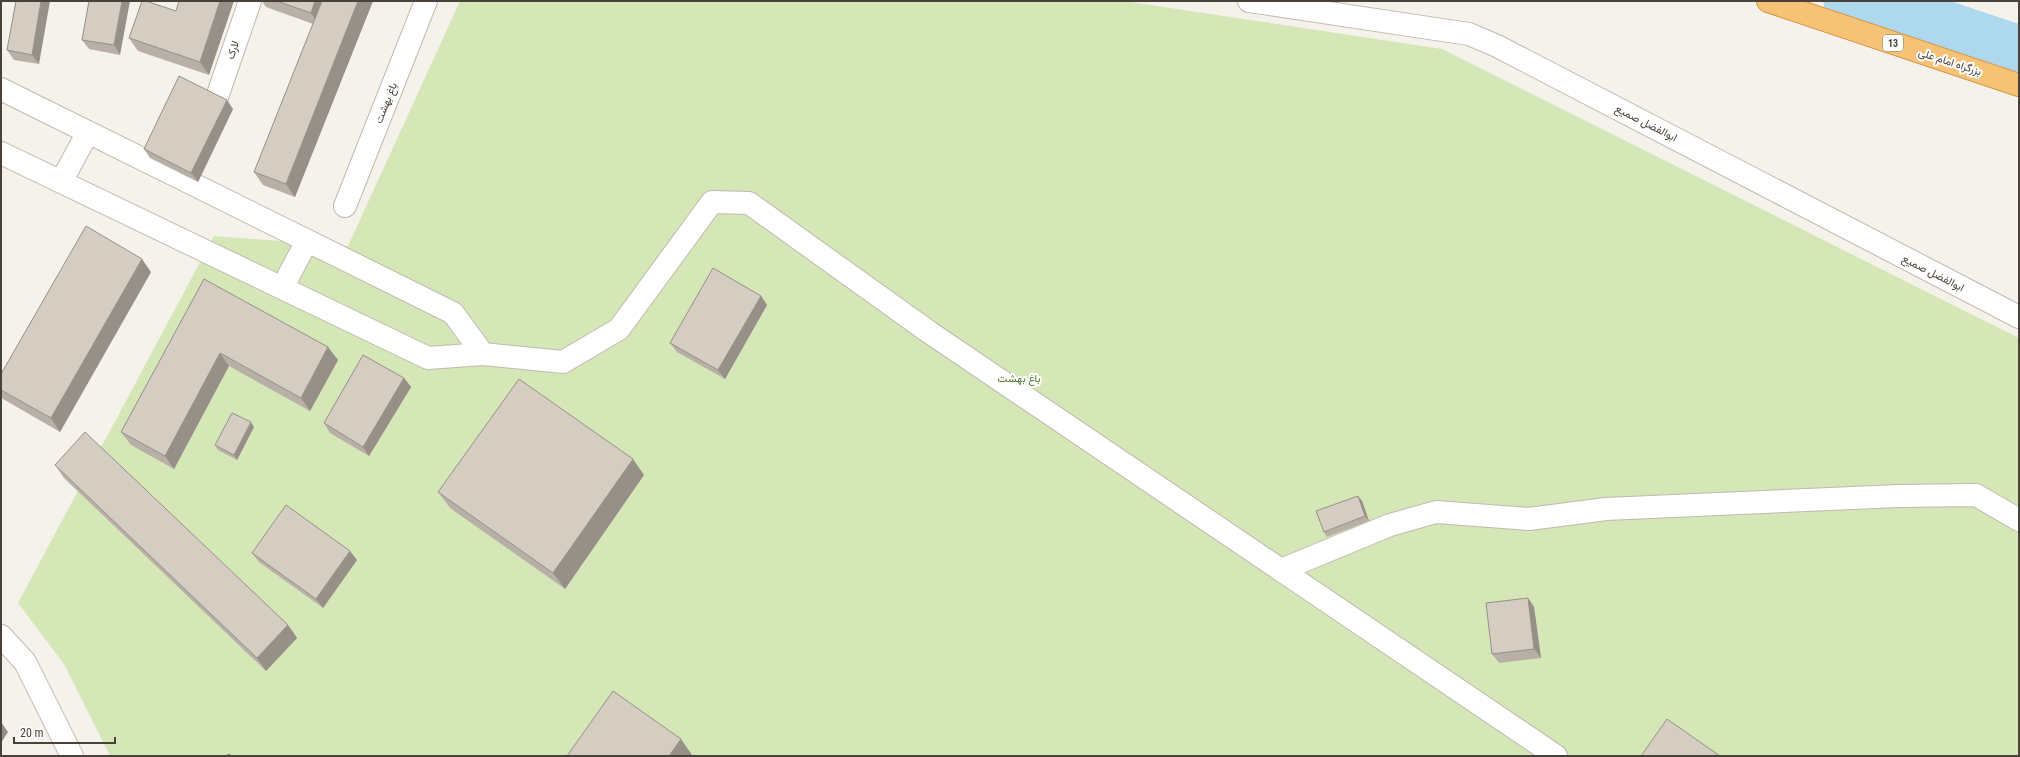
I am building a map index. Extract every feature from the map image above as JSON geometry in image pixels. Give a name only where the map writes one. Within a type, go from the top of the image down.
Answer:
[{"type":"highway","name":"بزرگراه امام علی","points":[[1768,1],[2019,85]]},
{"type":"street","name":"لارک","points":[[216,100],[250,1]]},
{"type":"street","name":"باغ بهشت","points":[[345,206],[426,1]]},
{"type":"street","name":"ابوالفضل صمیع","points":[[1249,1],[1469,34],[1497,46],[2019,317]]},
{"type":"street","points":[[1,89],[453,313],[483,354]]},
{"type":"street","points":[[61,182],[88,132]]},
{"type":"street","points":[[1,153],[428,358],[483,354],[563,362],[619,329],[712,202],[749,203],[930,332],[1556,756]]},
{"type":"street","points":[[282,288],[307,240]]},
{"type":"street","points":[[1281,570],[1390,525],[1436,512],[1529,519],[1606,509],[1898,496],[1976,495],[2019,520]]},
{"type":"street","points":[[1,636],[25,662],[72,756]]},
{"type":"green space","name":"باغ بهشت","points":[[460,1],[1124,1],[1442,49],[2019,338],[2019,756],[110,756],[64,664],[18,603],[214,236],[348,246]]},
{"type":"building","points":[[16,1],[41,1],[32,55],[7,50]]},
{"type":"building","points":[[89,1],[122,1],[114,45],[82,40]]},
{"type":"building","points":[[142,1],[176,11],[179,1],[220,1],[200,62],[129,38]]},
{"type":"building","points":[[277,1],[315,1],[311,13]]},
{"type":"building","points":[[322,1],[358,1],[286,184],[254,172]]},
{"type":"building","points":[[179,76],[227,100],[191,173],[144,149]]},
{"type":"building","points":[[86,226],[142,259],[51,418],[1,390],[1,374]]},
{"type":"building","points":[[713,268],[761,296],[718,370],[670,343]]},
{"type":"building","points":[[204,279],[328,347],[301,398],[220,353],[165,456],[121,432]]},
{"type":"building","points":[[363,355],[404,378],[363,447],[324,423]]},
{"type":"building","points":[[519,379],[633,459],[553,573],[438,492]]},
{"type":"building","points":[[232,413],[251,422],[234,455],[215,445]]},
{"type":"building","points":[[85,432],[288,625],[257,658],[55,465]]},
{"type":"building","points":[[1358,496],[1365,516],[1324,532],[1316,511]]},
{"type":"building","points":[[286,505],[350,551],[316,599],[252,553]]},
{"type":"building","points":[[1528,598],[1534,649],[1492,654],[1486,603]]},
{"type":"building","points":[[613,691],[681,739],[669,756],[567,756]]},
{"type":"building","points":[[1667,719],[1720,756],[1641,756]]},
{"type":"waterway","points":[[1854,1],[2019,56]]}]
